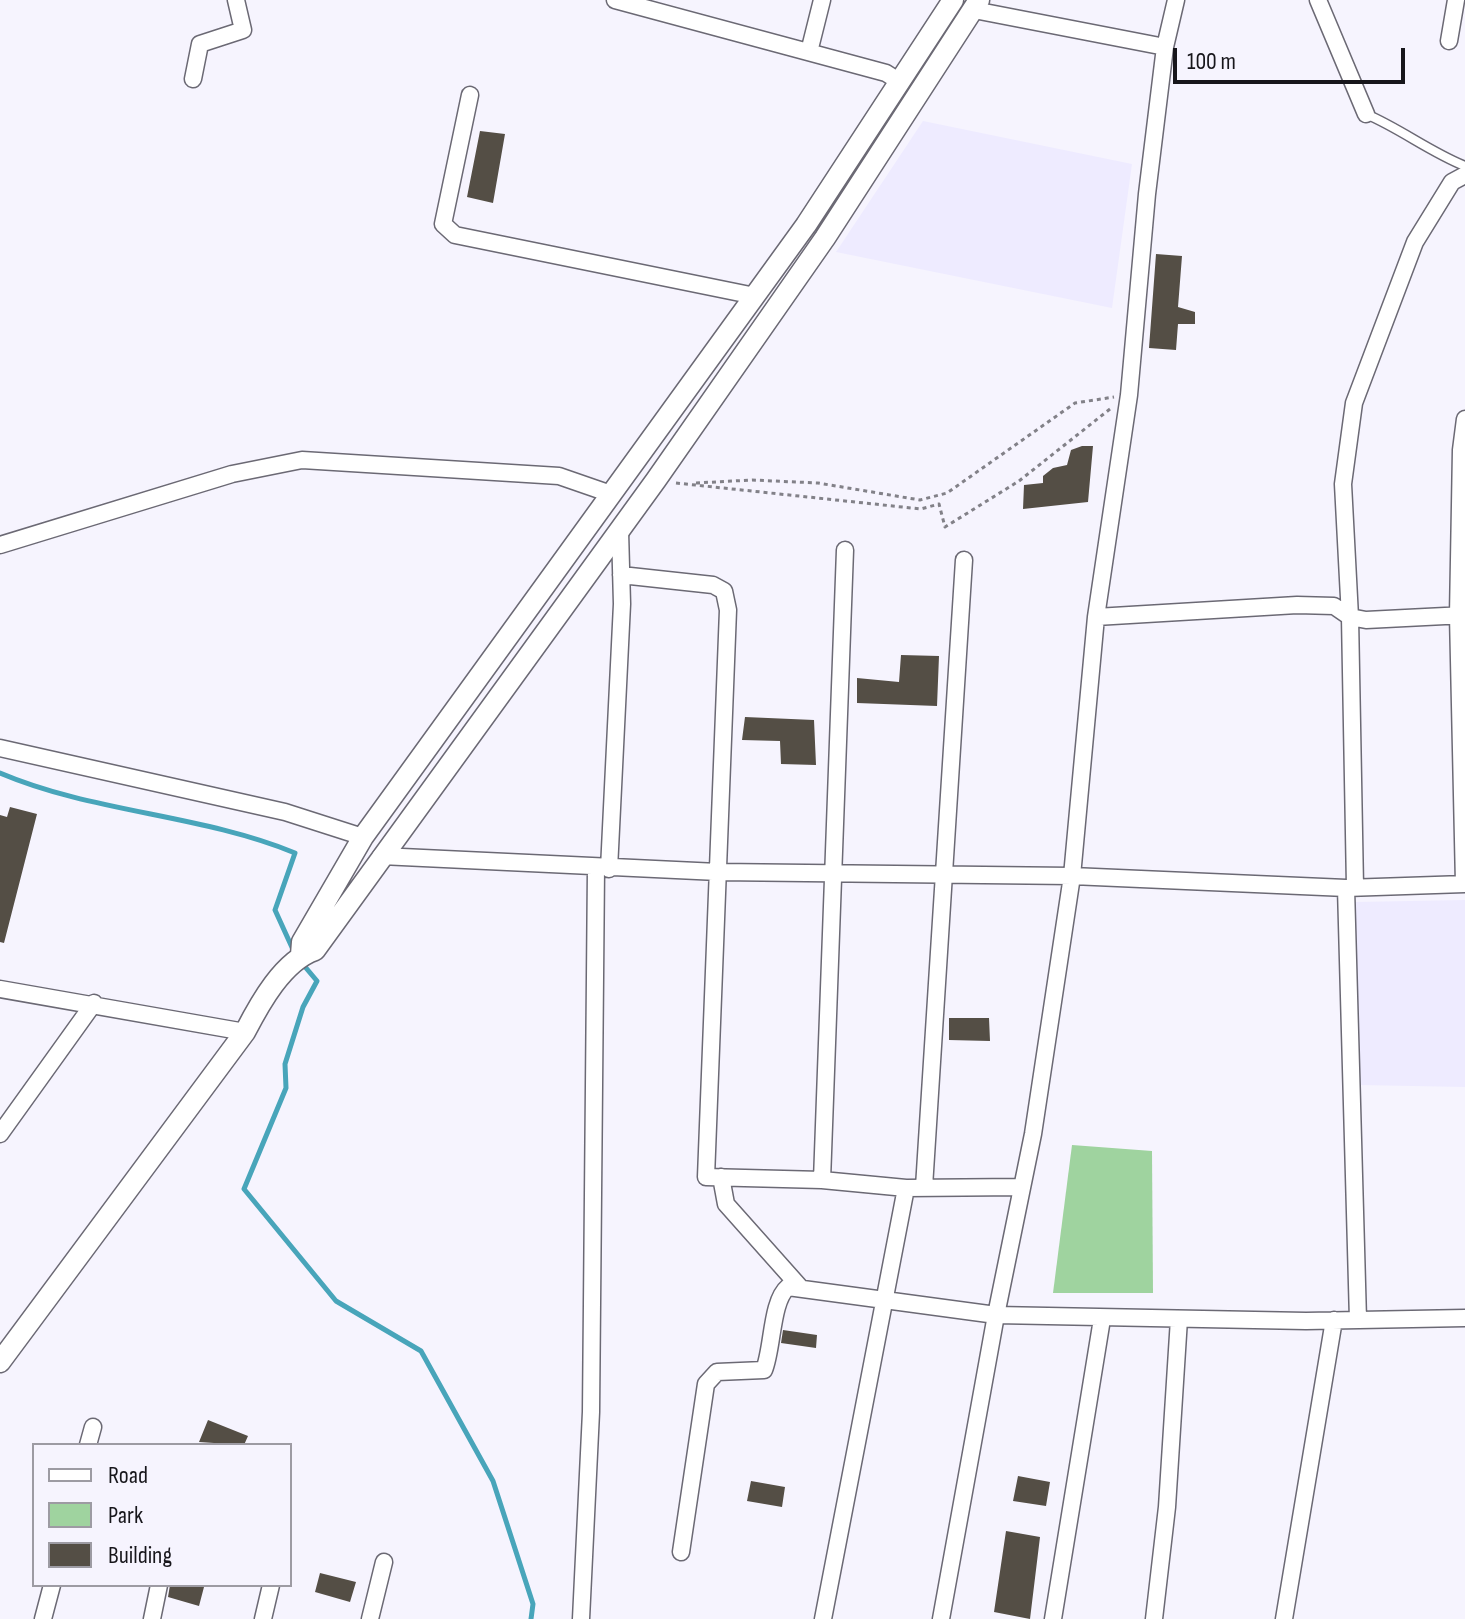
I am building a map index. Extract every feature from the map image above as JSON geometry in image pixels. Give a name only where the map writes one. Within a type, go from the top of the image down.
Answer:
[{"type":"street","points":[[193,79],[200,44],[243,30],[236,0]]},
{"type":"street","points":[[615,0],[886,73],[900,82]]},
{"type":"street","points":[[809,52],[822,0]]},
{"type":"street","points":[[301,955],[302,942],[363,837],[755,296],[953,0]]},
{"type":"street","points":[[941,1619],[1022,1187],[1072,876],[1096,617],[1129,395],[1147,194],[1165,47],[1176,0]]},
{"type":"street","points":[[1318,0],[1366,114]]},
{"type":"street","points":[[1449,41],[1456,0]]},
{"type":"street","points":[[0,1362],[245,1032],[257,1009],[301,955],[315,950],[620,531],[825,238],[976,5],[1165,47]]},
{"type":"street","points":[[470,95],[443,224],[455,235],[755,296]]},
{"type":"street","points":[[1358,1320],[1350,617],[1343,484],[1354,403],[1415,242],[1452,182],[1465,175]]},
{"type":"street","points":[[381,856],[718,872],[1072,876],[1351,888],[1464,884],[1461,450],[1465,419]]},
{"type":"street","points":[[0,545],[232,474],[302,460],[559,476],[611,494]]},
{"type":"street","points":[[581,1619],[591,1412],[603,868],[621,575],[620,531]]},
{"type":"street","points":[[822,1180],[845,550]]},
{"type":"street","points":[[924,1187],[964,560]]},
{"type":"street","points":[[621,575],[713,585],[724,591],[728,610],[706,1177],[822,1180],[906,1188],[1022,1187]]},
{"type":"street","points":[[1096,617],[1297,605],[1334,606],[1350,617],[1366,620],[1461,615]]},
{"type":"street","points":[[0,748],[285,812],[363,837]]},
{"type":"street","points":[[0,989],[94,1003],[245,1032]]},
{"type":"street","points":[[0,1134],[94,1003]]},
{"type":"street","points":[[721,1177],[726,1204],[799,1286]]},
{"type":"street","points":[[823,1619],[906,1188]]},
{"type":"street","points":[[681,1552],[706,1384],[717,1372],[749,1374],[764,1370],[779,1297],[788,1287],[799,1286],[996,1315],[1102,1319],[1465,1318]]},
{"type":"street","points":[[1053,1619],[1102,1319]]},
{"type":"street","points":[[1154,1619],[1167,1507],[1179,1319]]},
{"type":"street","points":[[1284,1619],[1334,1320]]},
{"type":"street","points":[[89,1443],[93,1427]]},
{"type":"street","points":[[370,1619],[384,1562]]},
{"type":"street","points":[[43,1619],[51,1587]]},
{"type":"street","points":[[152,1619],[159,1587]]},
{"type":"street","points":[[263,1619],[271,1587]]},
{"type":"lane","points":[[1366,114],[1465,166]]},
{"type":"path","points":[[684,484],[752,480],[818,483],[920,500],[947,493],[1075,403],[1129,395]]},
{"type":"path","points":[[656,480],[921,509],[939,504],[945,527],[1019,481],[1129,395]]},
{"type":"shaded area","points":[[923,121],[1132,164],[1112,308],[836,252]]},
{"type":"shaded area","points":[[1465,900],[1465,1087],[1360,1085],[1355,902]]},
{"type":"green space","points":[[1072,1145],[1152,1151],[1153,1293],[1053,1293]]},
{"type":"building","points":[[480,131],[505,134],[493,203],[467,197]]},
{"type":"building","points":[[1156,254],[1182,256],[1178,307],[1195,312],[1195,324],[1178,324],[1176,350],[1149,348]]},
{"type":"building","points":[[1093,446],[1088,502],[1023,509],[1024,485],[1043,483],[1043,476],[1053,468],[1067,465],[1071,450]]},
{"type":"building","points":[[901,655],[939,656],[937,706],[857,703],[857,678],[899,682]]},
{"type":"building","points":[[745,717],[814,720],[816,765],[781,764],[780,741],[742,740]]},
{"type":"building","points":[[10,807],[37,814],[4,943],[0,942],[0,815],[7,817]]},
{"type":"building","points":[[949,1018],[989,1018],[990,1041],[949,1040]]},
{"type":"building","points":[[783,1330],[817,1335],[816,1348],[781,1343]]},
{"type":"building","points":[[208,1420],[248,1436],[245,1443],[199,1442]]},
{"type":"building","points":[[1018,1476],[1050,1482],[1046,1506],[1013,1501]]},
{"type":"building","points":[[751,1481],[785,1487],[782,1507],[747,1501]]},
{"type":"building","points":[[1006,1531],[1040,1537],[1030,1619],[994,1612]]},
{"type":"building","points":[[320,1573],[356,1582],[350,1602],[315,1592]]},
{"type":"building","points":[[170,1587],[204,1587],[199,1606],[168,1597]]},
{"type":"waterway","points":[[0,773],[72,797],[222,830],[295,853],[275,910],[295,954]]},
{"type":"waterway","points":[[301,962],[317,981],[303,1007],[285,1064],[286,1088],[244,1189],[336,1301],[421,1351],[493,1481],[533,1604],[531,1619]]}]
